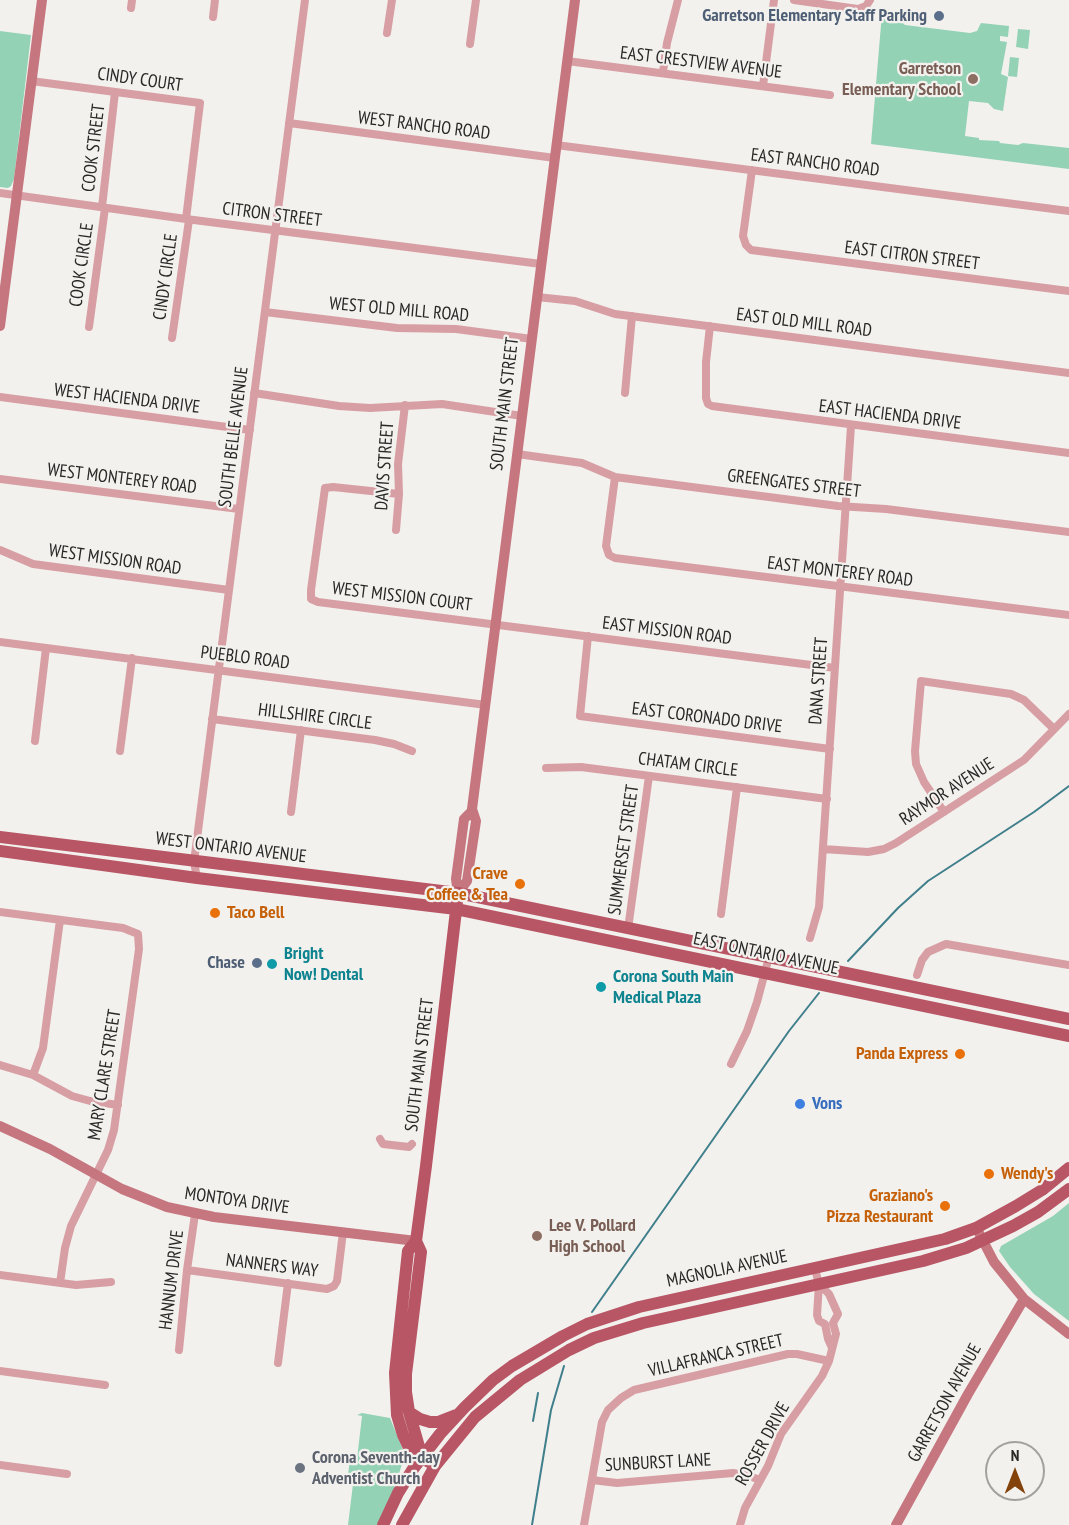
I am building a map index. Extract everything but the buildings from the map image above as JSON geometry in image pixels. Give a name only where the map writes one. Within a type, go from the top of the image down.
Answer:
[{"type":"main road","name":"WEST ONTARIO AVENUE","points":[[0,837],[458,893]]},
{"type":"main road","name":"WEST ONTARIO AVENUE","points":[[0,852],[456,909]]},
{"type":"main road","name":"EAST ONTARIO AVENUE","points":[[458,893],[1069,1019]]},
{"type":"main road","name":"SOUTH MAIN STREET","points":[[435,1466],[411,1452],[403,1435],[397,1415],[394,1373],[408,1251],[416,1241],[429,1146],[458,893]]},
{"type":"main road","name":"EAST ONTARIO AVENUE","points":[[456,909],[1069,1036]]},
{"type":"main road","points":[[543,926],[571,926],[619,935],[626,934],[628,929]]},
{"type":"main road","name":"MAGNOLIA AVENUE","points":[[422,1457],[477,1394],[512,1366],[587,1324],[639,1307],[922,1245],[976,1228],[1042,1190],[1069,1168]]},
{"type":"main road","name":"MAGNOLIA AVENUE","points":[[435,1466],[476,1417],[497,1398],[537,1368],[594,1338],[643,1323],[923,1261],[966,1248],[1029,1217],[1069,1189]]},
{"type":"main road","name":"SOUTH MAIN STREET","points":[[416,1241],[421,1252],[406,1374],[409,1412],[422,1457]]},
{"type":"main road","points":[[409,1412],[430,1422],[448,1419],[460,1413]]},
{"type":"main road","points":[[383,1525],[398,1493],[422,1457]]},
{"type":"main road","points":[[402,1525],[435,1466]]},
{"type":"street","points":[[0,326],[42,0]]},
{"type":"street","points":[[213,17],[215,0]]},
{"type":"street","name":"SOUTH BELLE AVENUE","points":[[197,878],[194,862],[305,0]]},
{"type":"street","points":[[387,33],[392,0]]},
{"type":"street","points":[[470,44],[476,0]]},
{"type":"street","name":"SOUTH MAIN STREET","points":[[458,893],[456,879],[464,819],[471,812],[486,705],[575,0]]},
{"type":"street","points":[[663,72],[678,0]]},
{"type":"street","points":[[763,86],[774,0]]},
{"type":"street","points":[[794,0],[858,9],[868,3]]},
{"type":"street","name":"EAST CRESTVIEW AVENUE","points":[[567,61],[830,95]]},
{"type":"street","name":"CINDY COURT","points":[[32,81],[200,103],[187,220]]},
{"type":"street","name":"COOK STREET","points":[[103,207],[115,92]]},
{"type":"street","name":"WEST RANCHO ROAD","points":[[289,123],[555,158]]},
{"type":"street","name":"EAST RANCHO ROAD","points":[[556,145],[1069,211]]},
{"type":"street","name":"EAST CITRON STREET","points":[[752,170],[743,236],[746,245],[751,250],[1069,291]]},
{"type":"street","name":"CITRON STREET","points":[[0,193],[187,220],[541,264]]},
{"type":"street","name":"COOK CIRCLE","points":[[89,327],[103,207]]},
{"type":"street","name":"CINDY CIRCLE","points":[[172,338],[187,220]]},
{"type":"street","name":"EAST OLD MILL ROAD","points":[[537,297],[575,301],[615,314],[1069,373]]},
{"type":"street","name":"WEST OLD MILL ROAD","points":[[265,312],[398,328],[448,329],[532,339]]},
{"type":"street","points":[[625,393],[632,316]]},
{"type":"street","name":"EAST HACIENDA DRIVE","points":[[710,326],[706,362],[708,404],[851,426],[1069,453]]},
{"type":"street","points":[[254,393],[370,408],[442,404],[522,416]]},
{"type":"street","name":"WEST HACIENDA DRIVE","points":[[0,397],[250,430]]},
{"type":"street","name":"DAVIS STREET","points":[[396,530],[399,494],[398,464],[405,405]]},
{"type":"street","name":"DANA STREET","points":[[810,938],[819,907],[851,426]]},
{"type":"street","name":"GREENGATES STREET","points":[[517,454],[582,463],[615,477],[846,507],[886,509],[1069,532]]},
{"type":"street","name":"EAST MONTEREY ROAD","points":[[615,477],[606,546],[609,555],[615,558],[1069,615]]},
{"type":"street","name":"WEST MONTEREY ROAD","points":[[0,479],[239,509]]},
{"type":"street","name":"WEST MISSION COURT","points":[[399,494],[325,488],[310,590],[311,599],[318,602],[496,624]]},
{"type":"street","name":"WEST MISSION ROAD","points":[[0,550],[33,564],[229,590]]},
{"type":"street","name":"EAST MISSION ROAD","points":[[496,624],[835,668]]},
{"type":"street","name":"EAST CORONADO DRIVE","points":[[588,636],[580,716],[830,749]]},
{"type":"street","name":"PUEBLO ROAD","points":[[0,642],[486,705]]},
{"type":"street","points":[[35,741],[46,648]]},
{"type":"street","points":[[120,751],[132,658]]},
{"type":"street","points":[[944,812],[924,782],[916,764],[921,681],[1011,694],[1023,700],[1054,729]]},
{"type":"street","name":"RAYMOR AVENUE","points":[[823,849],[868,852],[884,849],[1024,760],[1069,714]]},
{"type":"street","name":"HILLSHIRE CIRCLE","points":[[212,719],[375,740],[412,751]]},
{"type":"street","points":[[291,812],[301,730]]},
{"type":"street","name":"CHATAM CIRCLE","points":[[546,768],[581,767],[826,799]]},
{"type":"street","name":"SUMMERSET STREET","points":[[628,929],[649,776]]},
{"type":"street","points":[[721,914],[737,787]]},
{"type":"street","points":[[0,912],[60,920],[43,1048],[33,1075]]},
{"type":"street","name":"MARY CLARE STREET","points":[[60,920],[123,928],[138,934],[139,949],[118,1105],[108,1150],[71,1226],[60,1283]]},
{"type":"street","points":[[917,975],[922,960],[928,952],[946,944],[1069,965]]},
{"type":"street","points":[[731,1064],[747,1031],[769,957]]},
{"type":"street","points":[[0,1065],[33,1075],[72,1096],[118,1105]]},
{"type":"street","name":"MONTOYA DRIVE","points":[[0,1125],[146,1200],[195,1214],[416,1241]]},
{"type":"street","points":[[380,1139],[383,1143],[409,1147],[412,1144]]},
{"type":"street","name":"HANNUM DRIVE","points":[[179,1350],[195,1214]]},
{"type":"street","points":[[976,1228],[994,1262],[1024,1299],[1069,1334]]},
{"type":"street","name":"NANNERS WAY","points":[[187,1270],[327,1288],[334,1286],[337,1281],[343,1232]]},
{"type":"street","name":"ROSSER DRIVE","points":[[815,1269],[819,1284],[817,1315],[819,1321],[829,1323],[837,1317],[837,1311],[829,1294],[819,1284]]},
{"type":"street","points":[[0,1275],[76,1285],[111,1282]]},
{"type":"street","points":[[278,1363],[288,1283]]},
{"type":"street","name":"GARRETSON AVENUE","points":[[897,1525],[968,1394],[1024,1299]]},
{"type":"street","name":"ROSSER DRIVE","points":[[740,1525],[745,1508],[782,1434],[822,1377],[832,1348],[828,1339],[829,1323]]},
{"type":"street","name":"VILLAFRANCA STREET","points":[[592,1480],[602,1422],[613,1403],[634,1390],[788,1354],[829,1361]]},
{"type":"street","points":[[0,1371],[105,1385]]},
{"type":"street","points":[[0,1465],[67,1474]]},
{"type":"street","name":"SUNBURST LANE","points":[[592,1480],[617,1483],[733,1473],[760,1480]]},
{"type":"street","points":[[584,1525],[592,1480]]},
{"type":"green space","points":[[882,13],[894,14],[905,25],[970,33],[977,31],[981,23],[1009,26],[1008,37],[1000,36],[1000,41],[1007,42],[1001,74],[1008,77],[1003,111],[994,109],[988,103],[969,101],[965,136],[1000,143],[1069,148],[1069,169],[871,144]]},
{"type":"green space","points":[[1018,29],[1030,30],[1028,49],[1016,47]]},
{"type":"green space","points":[[0,31],[31,35],[14,179],[8,188],[0,187]]},
{"type":"green space","points":[[1010,57],[1019,58],[1017,77],[1008,76]]},
{"type":"green space","points":[[1069,1203],[1069,1321],[1034,1294],[999,1251],[1001,1246],[1053,1216]]},
{"type":"green space","points":[[362,1413],[390,1418],[405,1455],[394,1489],[378,1525],[348,1525],[353,1484],[347,1483],[350,1459],[357,1459],[362,1416],[357,1415]]},
{"type":"waterway","points":[[848,961],[898,908],[928,881],[1034,812],[1069,786]]},
{"type":"waterway","points":[[592,1312],[789,1031],[819,993]]},
{"type":"waterway","points":[[532,1525],[551,1410],[564,1366]]},
{"type":"waterway","points":[[533,1421],[538,1393]]},
{"type":"place","name":"Garretson Elementary Staff Parking","points":[[939,16]]},
{"type":"place","name":"Garretson Elementary School","points":[[973,79]]},
{"type":"place","name":"Crave Coffee & Tea","points":[[520,884]]},
{"type":"place","name":"Taco Bell","points":[[215,913]]},
{"type":"place","name":"Chase","points":[[257,963]]},
{"type":"place","name":"Bright Now! Dental","points":[[272,964]]},
{"type":"place","name":"Corona South Main Medical Plaza","points":[[601,987]]},
{"type":"place","name":"Panda Express","points":[[960,1054]]},
{"type":"place","name":"Vons","points":[[800,1104]]},
{"type":"place","name":"Wendy's","points":[[989,1174]]},
{"type":"place","name":"Graziano's Pizza Restaurant","points":[[945,1206]]},
{"type":"place","name":"Lee V. Pollard High School","points":[[537,1236]]},
{"type":"place","name":"Corona Seventh-day Adventist Church","points":[[300,1468]]}]
